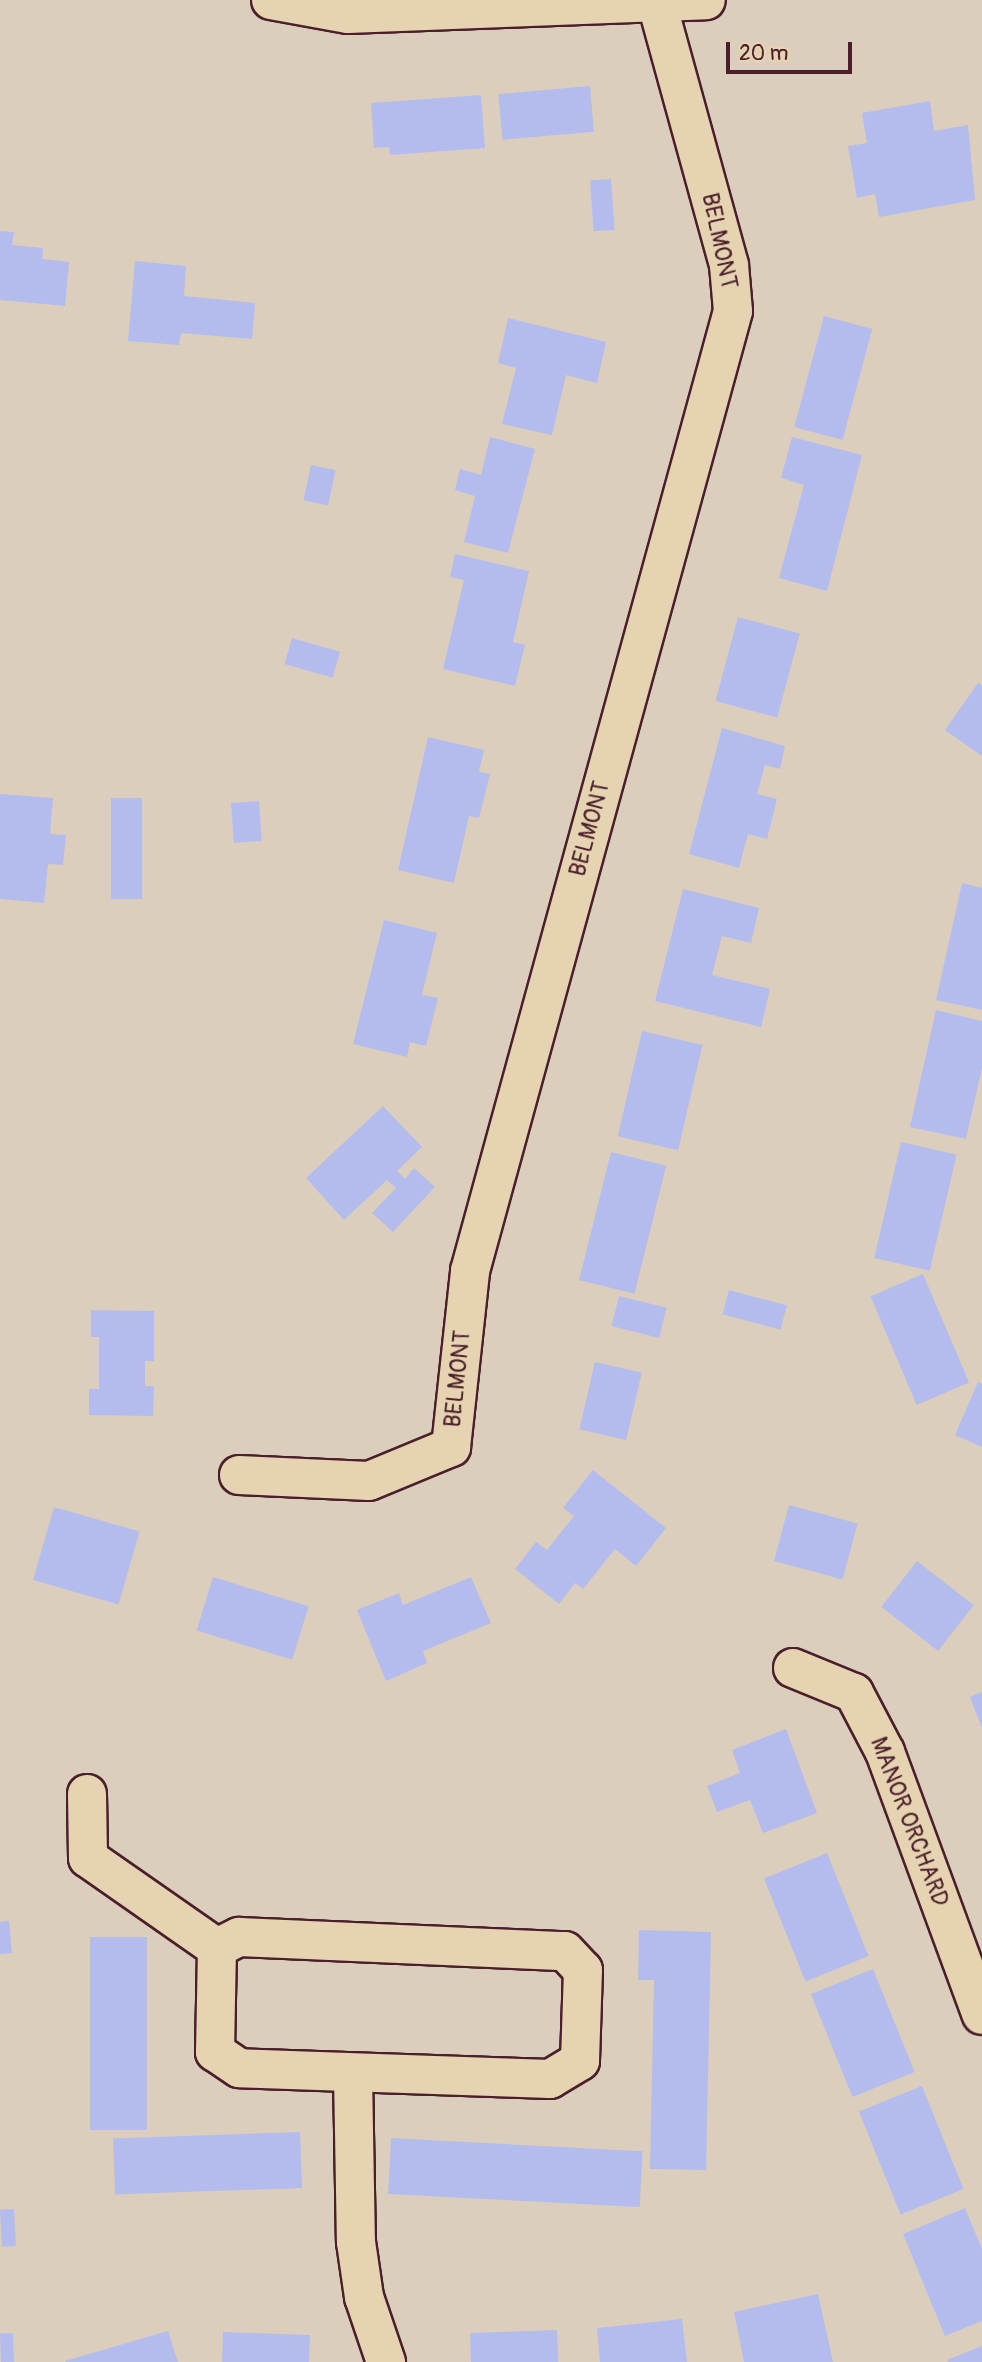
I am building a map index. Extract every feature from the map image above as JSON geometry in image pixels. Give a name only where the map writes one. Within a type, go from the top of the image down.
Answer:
[{"type":"street","points":[[271,0],[348,14],[706,0]]},
{"type":"street","name":"BELMONT","points":[[239,1475],[369,1481],[451,1447],[470,1271],[733,311],[729,265],[657,4]]},
{"type":"street","name":"MANOR ORCHARD","points":[[793,1668],[854,1693],[885,1752],[982,2015]]},
{"type":"street","points":[[87,1794],[88,1858],[217,1948]]},
{"type":"street","points":[[239,1937],[565,1951],[583,1970],[580,2061],[550,2079],[239,2068],[215,2052],[217,1948],[239,1937]]},
{"type":"street","points":[[354,2074],[356,2242],[364,2297],[386,2362]]},
{"type":"building","points":[[590,86],[594,132],[502,140],[498,94]]},
{"type":"building","points":[[481,95],[485,148],[390,155],[389,147],[374,148],[371,103]]},
{"type":"building","points":[[930,101],[934,131],[968,125],[975,200],[879,217],[875,194],[857,198],[848,146],[867,143],[862,113]]},
{"type":"building","points":[[611,179],[615,230],[594,231],[590,180]]},
{"type":"building","points":[[0,231],[14,232],[12,245],[43,248],[42,259],[69,262],[65,306],[0,300]]},
{"type":"building","points":[[135,261],[186,266],[184,296],[255,303],[252,339],[181,333],[179,345],[128,341]]},
{"type":"building","points":[[824,316],[872,329],[843,440],[794,427]]},
{"type":"building","points":[[508,318],[606,342],[597,383],[566,375],[552,435],[502,424],[516,368],[498,363]]},
{"type":"building","points":[[490,437],[535,449],[508,553],[464,542],[475,496],[455,490],[460,469],[481,475]]},
{"type":"building","points":[[792,437],[862,455],[827,591],[779,578],[804,485],[781,478]]},
{"type":"building","points":[[311,465],[335,470],[328,505],[304,500]]},
{"type":"building","points":[[455,554],[529,571],[513,642],[525,645],[515,686],[443,669],[464,580],[450,577]]},
{"type":"building","points":[[738,617],[800,634],[777,718],[715,701]]},
{"type":"building","points":[[292,638],[340,652],[333,678],[285,664]]},
{"type":"building","points":[[978,683],[982,685],[982,756],[945,730]]},
{"type":"building","points":[[722,728],[785,746],[780,769],[765,765],[757,794],[777,799],[767,839],[748,834],[739,868],[689,854]]},
{"type":"building","points":[[428,737],[484,750],[479,772],[490,774],[479,818],[469,816],[454,883],[398,870]]},
{"type":"building","points":[[0,794],[53,798],[50,834],[66,835],[63,865],[48,864],[44,903],[0,899]]},
{"type":"building","points":[[111,798],[142,798],[142,899],[111,899]]},
{"type":"building","points":[[259,801],[262,841],[234,843],[231,803]]},
{"type":"building","points":[[962,883],[982,888],[982,1010],[936,1000]]},
{"type":"building","points":[[683,889],[759,908],[751,943],[722,936],[712,975],[770,989],[761,1027],[655,1001]]},
{"type":"building","points":[[384,920],[437,933],[422,995],[438,998],[426,1046],[410,1042],[407,1057],[353,1044]]},
{"type":"building","points":[[936,1010],[982,1021],[982,1068],[966,1139],[910,1127]]},
{"type":"building","points":[[642,1031],[702,1045],[678,1150],[618,1136]]},
{"type":"building","points":[[383,1106],[422,1147],[397,1171],[405,1179],[414,1168],[435,1187],[393,1232],[372,1213],[396,1188],[387,1180],[344,1220],[306,1178]]},
{"type":"building","points":[[901,1142],[957,1155],[930,1271],[874,1258]]},
{"type":"building","points":[[611,1152],[666,1166],[634,1294],[579,1280]]},
{"type":"building","points":[[923,1274],[969,1383],[917,1405],[871,1296]]},
{"type":"building","points":[[729,1290],[787,1306],[780,1330],[723,1314]]},
{"type":"building","points":[[619,1296],[667,1308],[659,1338],[612,1326]]},
{"type":"building","points":[[91,1310],[154,1311],[154,1361],[145,1361],[145,1386],[154,1386],[153,1416],[89,1415],[89,1389],[99,1389],[99,1337],[91,1337]]},
{"type":"building","points":[[595,1362],[642,1373],[626,1440],[579,1429]]},
{"type":"building","points":[[978,1382],[982,1384],[982,1447],[955,1435]]},
{"type":"building","points":[[593,1470],[666,1528],[636,1566],[615,1549],[583,1589],[575,1583],[559,1604],[515,1569],[536,1542],[547,1550],[574,1516],[563,1508]]},
{"type":"building","points":[[789,1505],[858,1523],[843,1579],[774,1561]]},
{"type":"building","points":[[54,1507],[140,1532],[119,1605],[33,1580]]},
{"type":"building","points":[[917,1561],[974,1605],[938,1651],[881,1607]]},
{"type":"building","points":[[213,1577],[309,1606],[292,1660],[197,1631]]},
{"type":"building","points":[[471,1577],[491,1623],[423,1651],[427,1663],[386,1681],[357,1610],[399,1593],[403,1605]]},
{"type":"building","points":[[982,1692],[982,1728],[970,1697]]},
{"type":"building","points":[[786,1729],[817,1813],[763,1833],[750,1800],[717,1812],[707,1786],[740,1773],[732,1750]]},
{"type":"building","points":[[827,1853],[869,1956],[806,1981],[764,1878]]},
{"type":"building","points":[[9,1921],[12,1953],[0,1954],[0,1922]]},
{"type":"building","points":[[639,1930],[711,1932],[706,2170],[650,2169],[654,1980],[638,1980]]},
{"type":"building","points":[[90,1937],[147,1937],[147,2130],[90,2130]]},
{"type":"building","points":[[873,1969],[915,2072],[852,2097],[811,1994]]},
{"type":"building","points":[[922,2086],[964,2189],[901,2214],[859,2111]]},
{"type":"building","points":[[300,2132],[302,2188],[115,2194],[113,2139]]},
{"type":"building","points":[[391,2138],[643,2151],[640,2207],[388,2194]]},
{"type":"building","points":[[965,2208],[982,2249],[982,2321],[945,2336],[903,2234]]},
{"type":"building","points":[[14,2209],[16,2246],[2,2247],[0,2210]]},
{"type":"building","points":[[818,2294],[833,2362],[744,2362],[734,2312]]},
{"type":"building","points":[[682,2319],[687,2362],[600,2362],[597,2328]]},
{"type":"building","points":[[557,2330],[558,2362],[471,2362],[470,2333]]},
{"type":"building","points":[[168,2331],[178,2362],[65,2362],[65,2361]]},
{"type":"building","points":[[223,2332],[310,2335],[309,2362],[222,2362]]},
{"type":"building","points":[[0,2333],[13,2333],[14,2362],[1,2362]]},
{"type":"building","points":[[982,2346],[982,2362],[947,2360]]}]
